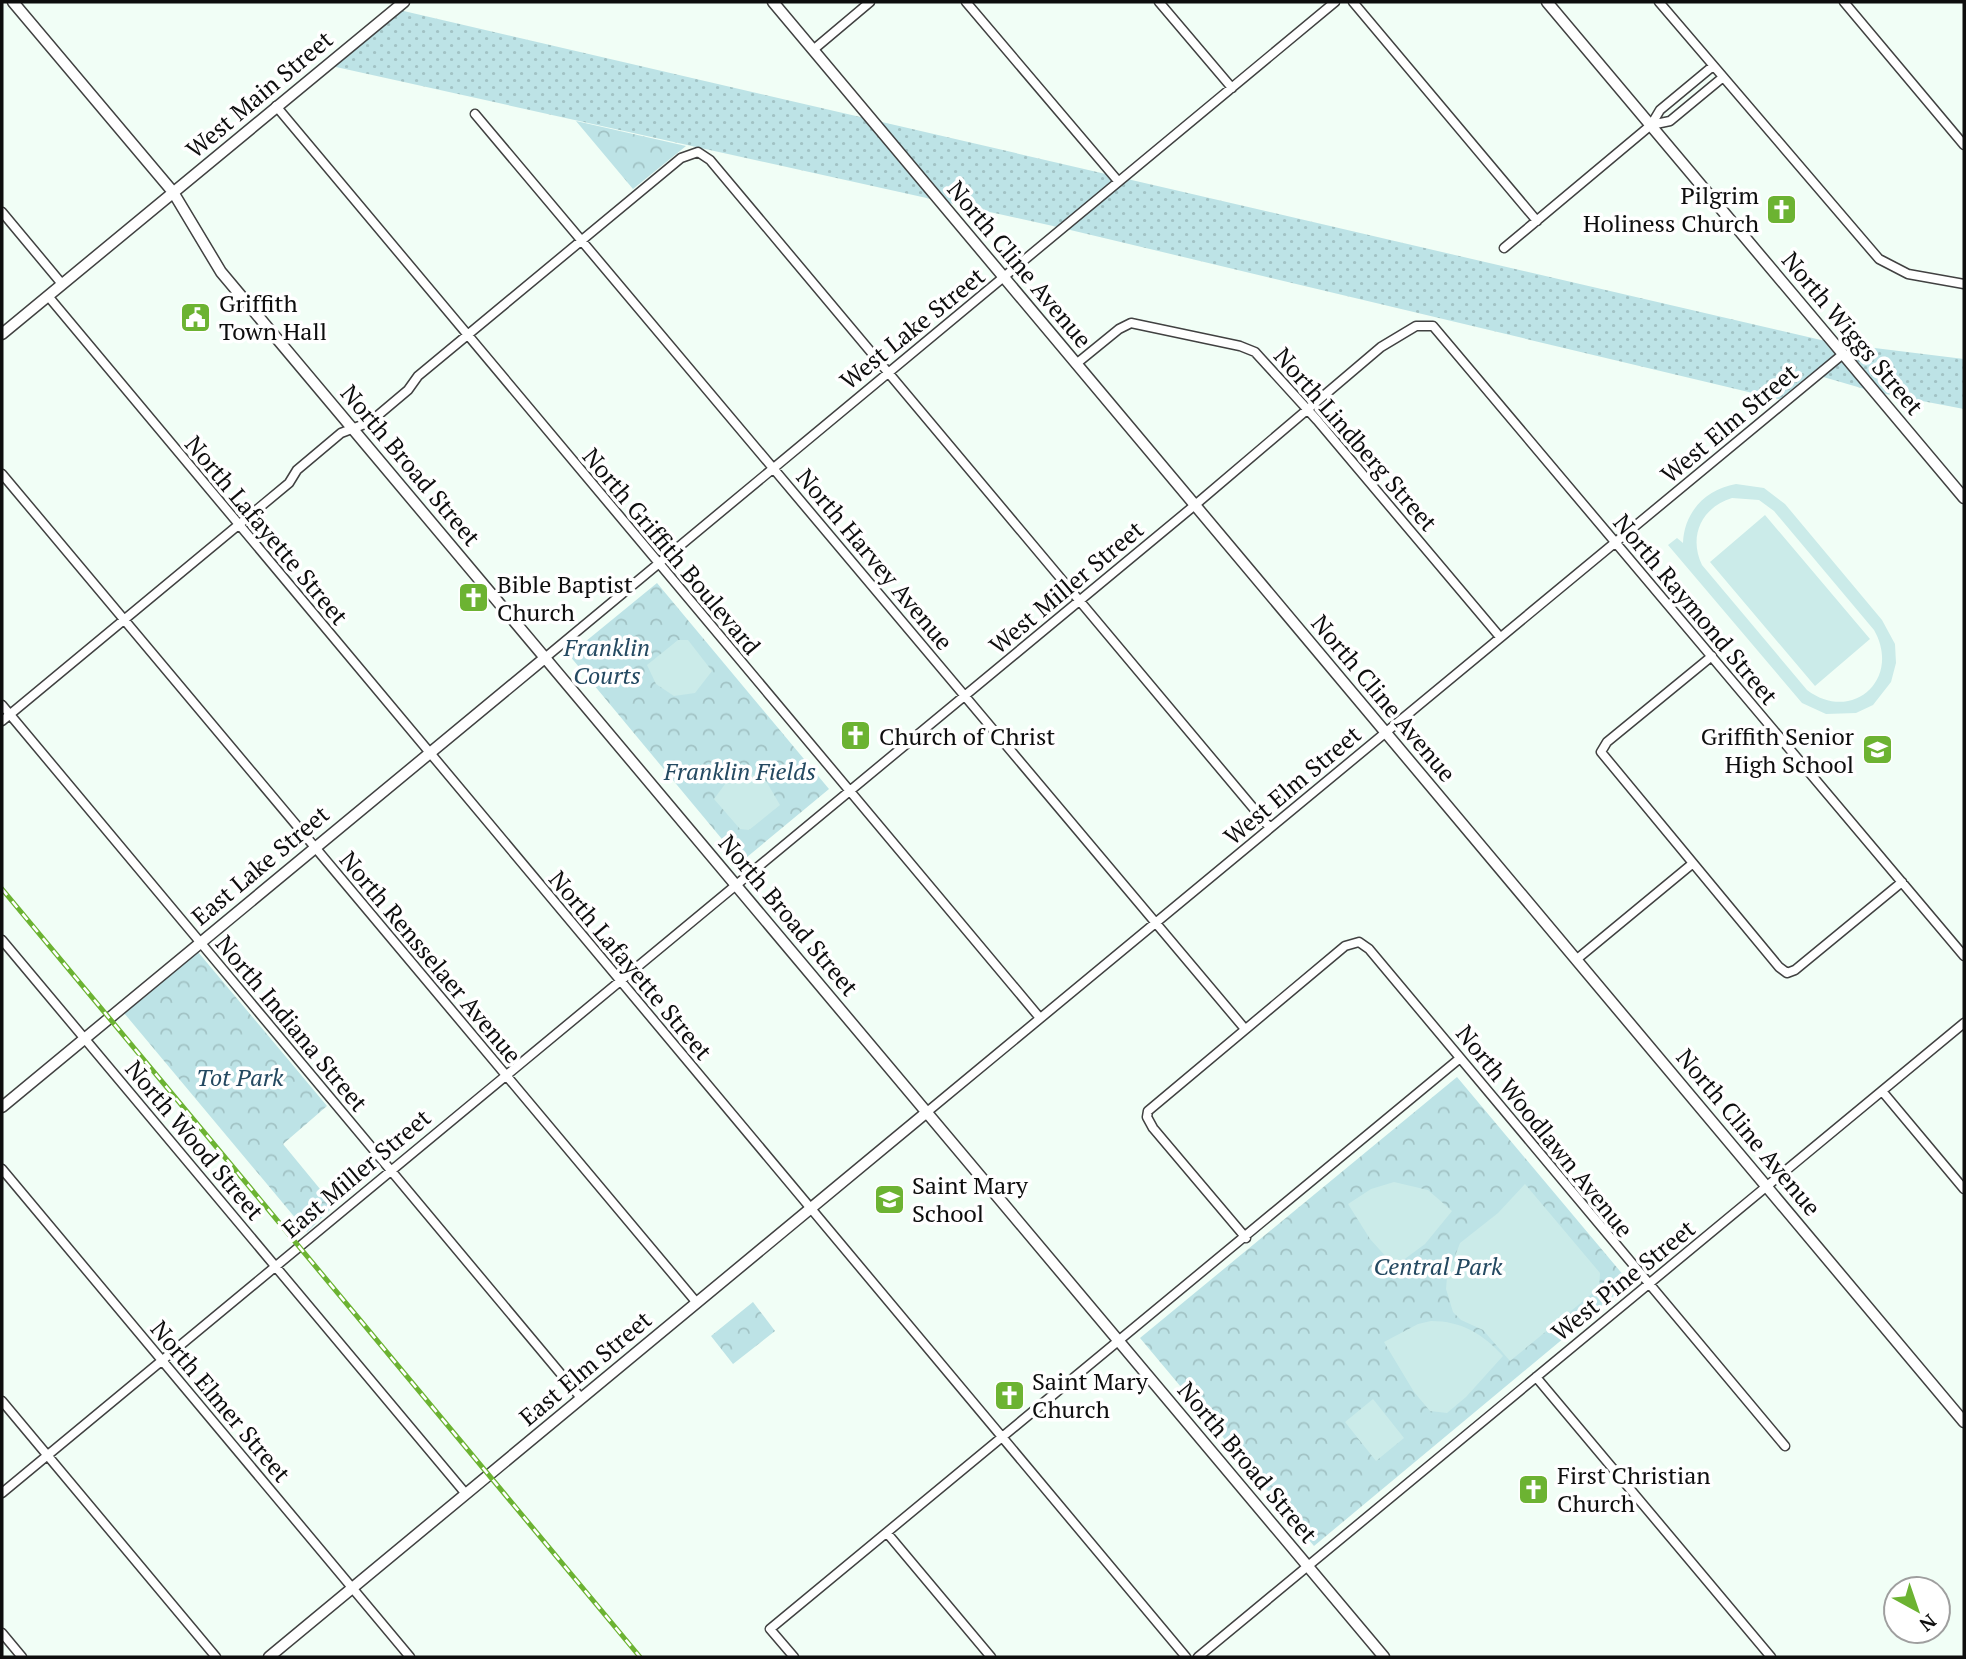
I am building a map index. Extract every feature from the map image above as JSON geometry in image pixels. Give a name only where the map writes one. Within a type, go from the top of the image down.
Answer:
[{"type":"street","name":"North Broad Street","points":[[13,2],[173,192],[221,272],[1384,1657]]},
{"type":"street","name":"West Main Street","points":[[2,334],[404,2]]},
{"type":"street","name":"North Cline Avenue","points":[[773,2],[1962,1416]]},
{"type":"street","points":[[813,50],[870,2]]},
{"type":"street","points":[[966,2],[1118,181]]},
{"type":"street","points":[[1159,2],[1232,88]]},
{"type":"street","name":"West Lake Street","points":[[546,657],[1335,2]]},
{"type":"street","points":[[1353,2],[1537,220]]},
{"type":"street","name":"North Wiggs Street","points":[[1547,2],[1964,498]]},
{"type":"street","points":[[1659,2],[1880,259],[1908,274],[1964,284]]},
{"type":"street","points":[[1844,2],[1964,145]]},
{"type":"street","points":[[1504,248],[1651,125],[1660,110],[1713,66]]},
{"type":"street","points":[[1651,125],[1670,121],[1722,78]]},
{"type":"street","name":"North Griffith Boulevard","points":[[276,106],[1040,1018]]},
{"type":"street","name":"North Harvey Avenue","points":[[475,114],[1245,1029]]},
{"type":"street","points":[[2,721],[238,525],[341,433],[370,422],[467,335],[681,159],[698,152],[710,160],[1270,828]]},
{"type":"street","points":[[2,212],[62,284]]},
{"type":"street","name":"North Lafayette Street","points":[[48,296],[1186,1657]]},
{"type":"street","name":"North Lindberg Street","points":[[1076,364],[1123,326],[1143,324],[1251,349],[1500,637]]},
{"type":"street","name":"West Miller Street","points":[[736,885],[1397,334],[1423,324]]},
{"type":"street","name":"North Raymond Street","points":[[1423,324],[1433,326],[1964,956]]},
{"type":"street","name":"West Elm Street","points":[[928,1112],[1843,354]]},
{"type":"street","name":"North Rensselaer Avenue","points":[[2,474],[697,1303]]},
{"type":"street","points":[[1712,656],[1607,742],[1601,752],[1692,864],[1787,973],[1799,967],[1902,882]]},
{"type":"street","name":"East Lake Street","points":[[2,1107],[546,657]]},
{"type":"street","name":"North Indiana Street","points":[[2,705],[581,1398]]},
{"type":"street","points":[[1577,959],[1692,864]]},
{"type":"street","name":"East Miller Street","points":[[2,1493],[736,885]]},
{"type":"street","name":"North Wood Street","points":[[2,940],[466,1494]]},
{"type":"street","name":"North Woodlawn Avenue","points":[[1245,1029],[1353,941],[1369,949],[1785,1446]]},
{"type":"street","name":"West Pine Street","points":[[1198,1657],[1964,1023]]},
{"type":"street","points":[[1245,1029],[1154,1105],[1147,1117],[1246,1238]]},
{"type":"street","points":[[794,1657],[770,1629],[1001,1435],[1246,1238],[1459,1059]]},
{"type":"street","points":[[1882,1091],[1964,1189]]},
{"type":"street","name":"East Elm Street","points":[[270,1657],[928,1112]]},
{"type":"street","name":"North Elmer Street","points":[[2,1169],[410,1657]]},
{"type":"street","points":[[1536,1377],[1771,1657]]},
{"type":"street","points":[[2,1401],[216,1657]]},
{"type":"street","points":[[887,1533],[991,1657]]},
{"type":"street","points":[[2,1633],[22,1657]]},
{"type":"green space","points":[[395,9],[1834,343],[1964,359],[1964,409],[1875,392],[1813,374],[1786,401],[1062,228],[327,65]]},
{"type":"green space","points":[[576,121],[686,146],[633,189]]},
{"type":"green space","name":"Franklin Fields","points":[[657,583],[829,789],[741,862],[569,655]]},
{"type":"green space","name":"Tot Park","points":[[198,952],[327,1106],[283,1144],[334,1206],[307,1232],[124,1013]]},
{"type":"green space","name":"Central Park","points":[[1457,1077],[1630,1283],[1314,1546],[1140,1338]]},
{"type":"green space","points":[[753,1302],[775,1331],[733,1364],[711,1336]]},
{"type":"shaded area","points":[[1736,484],[1764,488],[1785,504],[1882,620],[1895,644],[1896,663],[1891,682],[1873,705],[1856,713],[1826,714],[1802,703],[1668,545],[1677,538],[1683,543],[1687,521],[1692,512],[1706,497]],"holes":[[[1732,498],[1759,500],[1774,511],[1874,630],[1881,648],[1882,665],[1877,679],[1868,691],[1855,699],[1840,702],[1824,699],[1807,690],[1702,565],[1698,554],[1697,533],[1700,524],[1713,508]]]},
{"type":"shaded area","points":[[1765,515],[1870,639],[1815,686],[1710,562]]},
{"type":"shaded area","points":[[678,640],[688,640],[712,671],[695,693],[674,696],[656,684],[647,665]]},
{"type":"shaded area","points":[[746,772],[766,781],[780,805],[749,830],[740,829],[714,799],[731,776]]},
{"type":"shaded area","points":[[1394,1182],[1428,1190],[1452,1211],[1425,1244],[1402,1261],[1389,1260],[1370,1239],[1348,1204],[1371,1189]]},
{"type":"shaded area","points":[[1525,1184],[1600,1273],[1599,1288],[1510,1361],[1483,1330],[1461,1320],[1453,1312],[1446,1289],[1447,1277],[1460,1243],[1498,1213]]},
{"type":"shaded area","points":[[1431,1321],[1453,1323],[1471,1330],[1488,1341],[1503,1356],[1466,1397],[1447,1413],[1430,1411],[1414,1392],[1384,1342],[1418,1324]]},
{"type":"shaded area","points":[[1373,1399],[1404,1438],[1376,1461],[1345,1422]]},
{"type":"railway","points":[[2,889],[640,1657]]},
{"type":"place","name":"Pilgrim Holiness Church","points":[[1782,209]]},
{"type":"place","name":"Griffith Town Hall","points":[[196,317]]},
{"type":"place","name":"Bible Baptist Church","points":[[474,598]]},
{"type":"place","name":"Church of Christ","points":[[856,736]]},
{"type":"place","name":"Griffith Senior High School","points":[[1877,750]]},
{"type":"place","name":"Saint Mary School","points":[[889,1199]]},
{"type":"place","name":"Saint Mary Church","points":[[1009,1395]]},
{"type":"place","name":"First Christian Church","points":[[1534,1489]]},
{"type":"park label","name":"Franklin Courts","points":[[607,661]]}]
